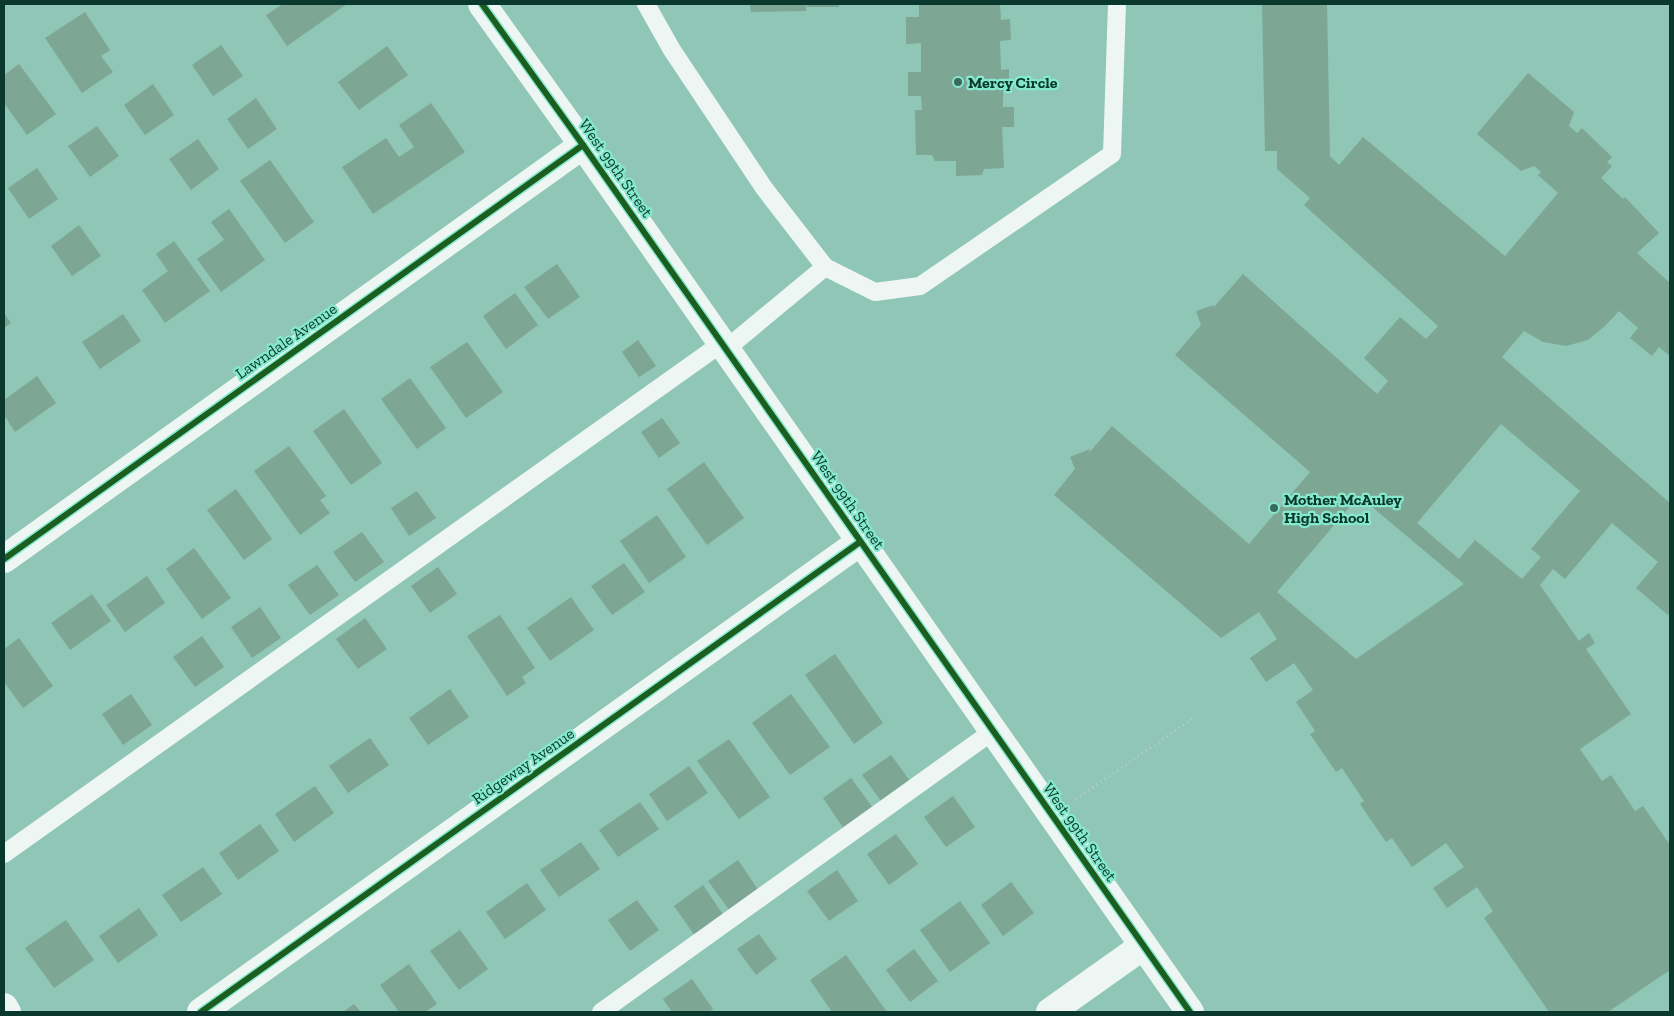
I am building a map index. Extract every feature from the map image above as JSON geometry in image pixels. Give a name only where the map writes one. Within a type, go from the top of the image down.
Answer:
[{"type":"street","name":"West 99th Street","points":[[482,4],[1190,1012]]},
{"type":"street","name":"Lawndale Avenue","points":[[4,559],[583,146]]},
{"type":"street","name":"Ridgeway Avenue","points":[[201,1012],[860,542]]},
{"type":"street","points":[[1050,1012],[1143,946]]},
{"type":"street","points":[[4,1008],[7,1012]]},
{"type":"lane","points":[[646,4],[672,50],[764,188],[825,267],[875,292],[920,286],[1112,154],[1117,4]]},
{"type":"lane","points":[[4,854],[724,346],[825,267]]},
{"type":"lane","points":[[601,1012],[993,731]]},
{"type":"path","points":[[1071,802],[1195,717]]},
{"type":"building","points":[[283,4],[347,4],[287,46],[266,15]]},
{"type":"building","points":[[750,4],[806,4],[806,11],[751,12]]},
{"type":"building","points":[[807,4],[839,4],[839,7],[807,7]]},
{"type":"building","name":"Mercy Circle","points":[[919,4],[1000,4],[1001,20],[1010,19],[1011,40],[1000,41],[1001,70],[1009,69],[1009,91],[1003,91],[1003,107],[1014,107],[1014,127],[1002,127],[1004,168],[984,169],[982,175],[956,176],[956,161],[935,161],[932,155],[916,155],[915,110],[922,110],[921,96],[908,96],[908,72],[921,72],[921,43],[906,44],[906,17],[919,17]]},
{"type":"building","points":[[1262,4],[1327,4],[1330,156],[1339,165],[1363,137],[1505,256],[1558,193],[1538,175],[1541,172],[1534,166],[1521,171],[1477,134],[1528,73],[1574,112],[1569,126],[1577,133],[1582,128],[1612,157],[1607,162],[1612,166],[1601,178],[1623,199],[1625,197],[1659,233],[1637,253],[1670,283],[1670,356],[1659,347],[1652,356],[1630,338],[1638,328],[1619,311],[1588,340],[1566,346],[1543,342],[1524,331],[1502,357],[1670,503],[1670,612],[1668,615],[1636,588],[1658,562],[1612,523],[1565,579],[1553,569],[1540,585],[1579,641],[1589,633],[1595,643],[1586,649],[1631,714],[1580,749],[1602,781],[1611,775],[1635,811],[1643,806],[1670,845],[1670,970],[1608,1012],[1549,1012],[1484,918],[1493,911],[1477,887],[1447,908],[1433,888],[1464,867],[1446,843],[1412,867],[1392,838],[1386,842],[1360,804],[1364,801],[1342,768],[1336,772],[1310,734],[1315,731],[1296,702],[1313,690],[1294,663],[1266,682],[1250,658],[1277,639],[1259,612],[1221,638],[1054,495],[1075,469],[1070,457],[1090,449],[1089,453],[1112,426],[1249,544],[1310,472],[1175,355],[1201,325],[1196,311],[1214,305],[1213,308],[1243,274],[1377,394],[1388,381],[1364,358],[1400,317],[1426,339],[1438,326],[1304,205],[1310,198],[1277,169],[1277,151],[1265,151]],"holes":[[[1501,424],[1580,491],[1531,549],[1541,557],[1522,579],[1475,540],[1459,559],[1417,523]],[[1359,496],[1464,584],[1356,659],[1277,592]]]},
{"type":"building","points":[[85,12],[110,50],[101,56],[113,72],[82,93],[45,38]]},
{"type":"building","points":[[221,45],[243,76],[213,96],[192,65]]},
{"type":"building","points":[[387,46],[408,75],[359,110],[338,82]]},
{"type":"building","points":[[19,64],[56,114],[27,135],[4,103],[4,75]]},
{"type":"building","points":[[153,84],[174,115],[145,135],[124,105]]},
{"type":"building","points":[[256,98],[277,129],[248,149],[227,119]]},
{"type":"building","points":[[431,103],[465,152],[373,214],[342,167],[386,138],[399,157],[414,147],[399,125]]},
{"type":"building","points":[[97,126],[119,156],[90,177],[68,146]]},
{"type":"building","points":[[198,139],[219,169],[191,190],[169,159]]},
{"type":"building","points":[[270,160],[314,222],[285,243],[240,181]]},
{"type":"building","points":[[37,168],[58,199],[29,219],[8,188]]},
{"type":"building","points":[[229,209],[265,260],[221,292],[197,259],[224,240],[211,222]]},
{"type":"building","points":[[79,225],[101,256],[72,276],[51,246]]},
{"type":"building","points":[[174,241],[210,291],[165,323],[142,290],[168,271],[156,254]]},
{"type":"building","points":[[557,264],[580,297],[548,319],[524,287]]},
{"type":"building","points":[[515,293],[538,325],[506,349],[483,316]]},
{"type":"building","points":[[4,313],[11,323],[4,328]]},
{"type":"building","points":[[123,314],[141,341],[100,369],[82,342]]},
{"type":"building","points":[[638,340],[656,366],[639,377],[622,352]]},
{"type":"building","points":[[467,342],[503,392],[466,418],[430,367]]},
{"type":"building","points":[[37,376],[56,403],[15,432],[4,415],[4,400]]},
{"type":"building","points":[[410,378],[446,428],[417,449],[381,399]]},
{"type":"building","points":[[344,409],[382,463],[351,485],[313,431]]},
{"type":"building","points":[[662,418],[680,443],[659,458],[641,432]]},
{"type":"building","points":[[289,446],[326,496],[320,500],[330,513],[300,535],[254,471]]},
{"type":"building","points":[[704,462],[744,518],[707,545],[667,489]]},
{"type":"building","points":[[236,489],[272,539],[244,560],[207,510]]},
{"type":"building","points":[[417,491],[436,518],[409,536],[391,508]]},
{"type":"building","points":[[657,515],[686,557],[649,583],[620,541]]},
{"type":"building","points":[[362,532],[384,562],[355,582],[333,552]]},
{"type":"building","points":[[194,548],[231,598],[202,619],[166,569]]},
{"type":"building","points":[[624,563],[645,592],[612,615],[591,586]]},
{"type":"building","points":[[317,565],[339,595],[310,615],[288,585]]},
{"type":"building","points":[[438,567],[457,594],[430,613],[411,586]]},
{"type":"building","points":[[147,576],[165,603],[125,632],[106,605]]},
{"type":"building","points":[[92,594],[111,621],[70,650],[51,623]]},
{"type":"building","points":[[571,597],[594,630],[550,661],[527,628]]},
{"type":"building","points":[[260,607],[281,638],[252,658],[231,627]]},
{"type":"building","points":[[500,615],[535,668],[522,677],[526,683],[507,696],[467,636]]},
{"type":"building","points":[[365,618],[387,649],[358,669],[336,639]]},
{"type":"building","points":[[202,636],[224,667],[195,687],[173,657]]},
{"type":"building","points":[[19,638],[53,686],[23,708],[4,682],[4,649]]},
{"type":"building","points":[[835,654],[883,723],[854,744],[805,675]]},
{"type":"building","points":[[450,689],[469,717],[428,745],[409,718]]},
{"type":"building","points":[[131,694],[152,725],[123,745],[102,714]]},
{"type":"building","points":[[791,694],[830,747],[790,775],[752,723]]},
{"type":"building","points":[[370,738],[389,765],[348,793],[329,766]]},
{"type":"building","points":[[729,739],[770,797],[739,819],[697,761]]},
{"type":"building","points":[[891,755],[913,785],[884,805],[862,775]]},
{"type":"building","points":[[689,766],[708,793],[667,821],[649,794]]},
{"type":"building","points":[[851,778],[873,808],[844,829],[823,798]]},
{"type":"building","points":[[315,786],[334,813],[294,842],[275,814]]},
{"type":"building","points":[[953,796],[975,827],[946,847],[924,817]]},
{"type":"building","points":[[640,802],[659,829],[618,857],[599,830]]},
{"type":"building","points":[[260,824],[279,851],[238,880],[219,853]]},
{"type":"building","points":[[896,834],[918,864],[889,885],[867,854]]},
{"type":"building","points":[[581,842],[600,869],[559,897],[540,870]]},
{"type":"building","points":[[738,860],[759,891],[730,911],[708,881]]},
{"type":"building","points":[[203,867],[222,894],[181,922],[162,895]]},
{"type":"building","points":[[837,870],[858,901],[829,921],[807,891]]},
{"type":"building","points":[[1011,882],[1034,913],[1003,936],[981,905]]},
{"type":"building","points":[[527,883],[546,910],[505,939],[486,912]]},
{"type":"building","points":[[703,885],[724,916],[695,936],[674,906]]},
{"type":"building","points":[[637,900],[659,930],[630,951],[608,920]]},
{"type":"building","points":[[960,901],[990,943],[950,972],[920,930]]},
{"type":"building","points":[[139,908],[158,935],[118,963],[99,936]]},
{"type":"building","points":[[66,920],[94,960],[54,988],[25,948]]},
{"type":"building","points":[[460,930],[488,969],[459,990],[430,951]]},
{"type":"building","points":[[759,934],[777,959],[756,975],[737,949]]},
{"type":"building","points":[[914,949],[938,981],[910,1002],[886,970]]},
{"type":"building","points":[[846,955],[887,1012],[832,1012],[810,980]]},
{"type":"building","points":[[409,964],[437,1004],[425,1012],[399,1012],[380,985]]},
{"type":"building","points":[[692,979],[713,1009],[709,1012],[672,1012],[663,999]]},
{"type":"building","points":[[354,1004],[361,1012],[343,1012]]},
{"type":"cycle path","points":[[482,4],[583,145],[1190,1012]]},
{"type":"cycle path","points":[[4,559],[583,145]]},
{"type":"cycle path","points":[[201,1012],[860,542]]},
{"type":"place","name":"Mercy Circle","points":[[958,82]]},
{"type":"place","name":"Mother McAuley High School","points":[[1274,508]]}]
